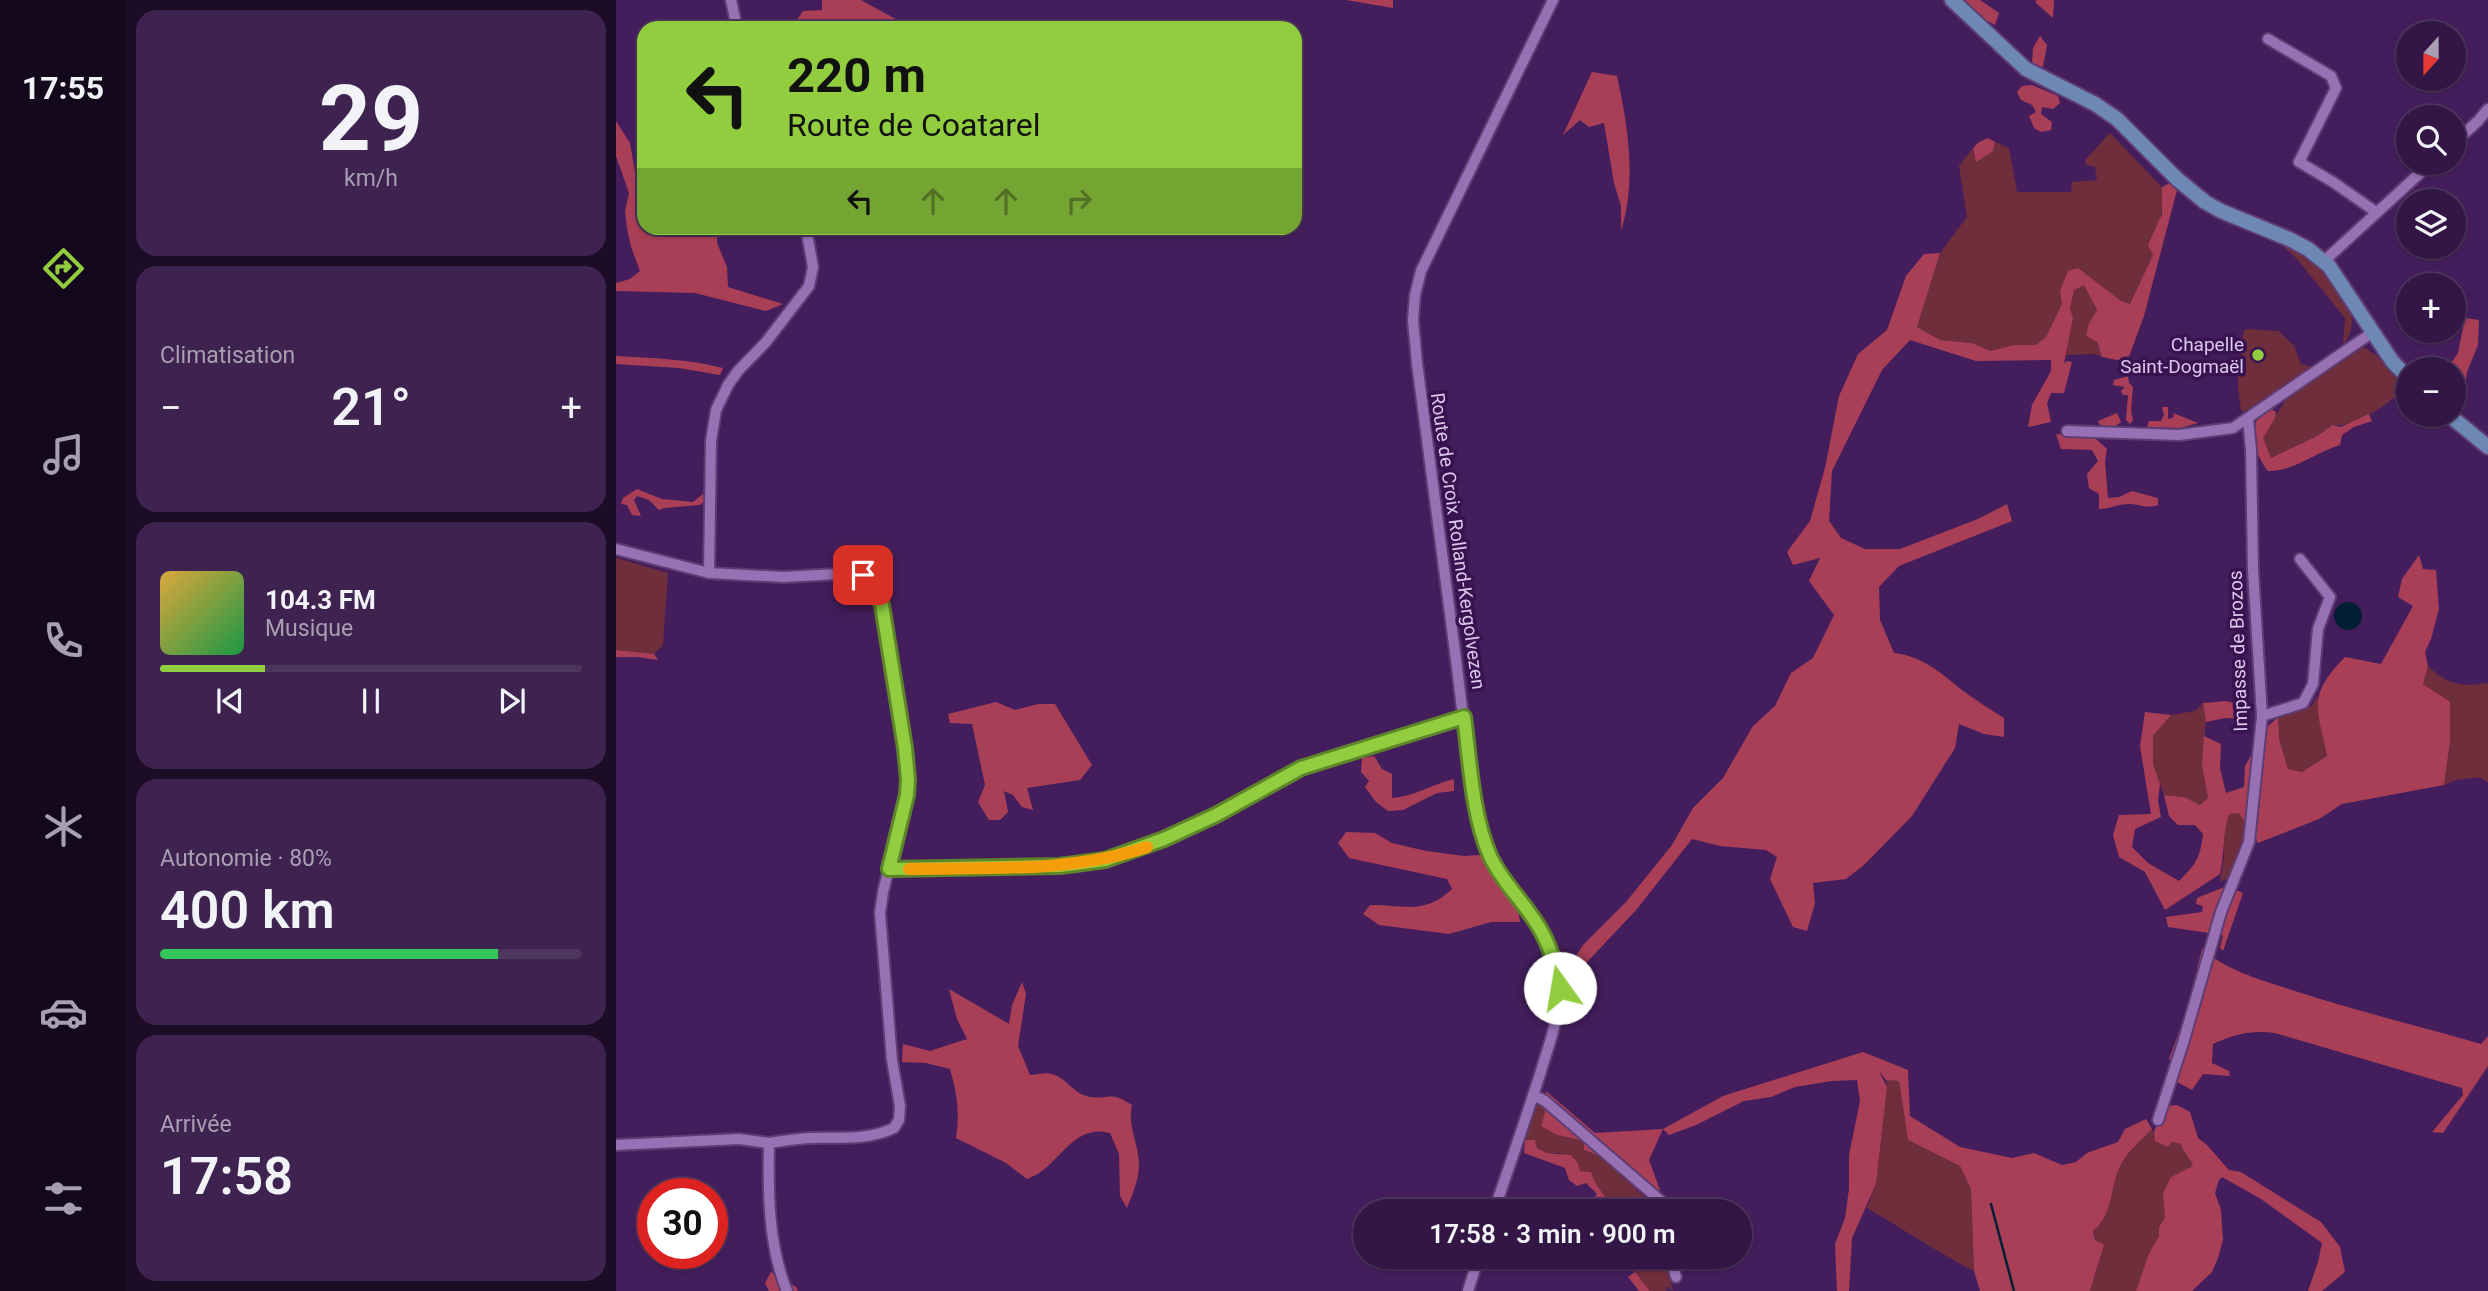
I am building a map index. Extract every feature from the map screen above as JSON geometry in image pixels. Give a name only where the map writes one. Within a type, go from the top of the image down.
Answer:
[{"type":"street","points":[[731,0],[736,21]]},
{"type":"street","name":"Route de Croix Rolland-Kergolvezen","points":[[1498,1199],[1554,1028],[1560,988],[1548,943],[1500,874],[1490,855],[1479,820],[1416,363],[1413,307],[1421,271],[1553,0]]},
{"type":"street","points":[[1952,0],[2026,69],[2095,104],[2118,119],[2177,179],[2205,202],[2289,239],[2323,262],[2342,283],[2396,365]]},
{"type":"street","points":[[2268,38],[2331,76],[2336,88],[2299,162],[2376,212]]},
{"type":"street","points":[[2466,132],[2488,109]]},
{"type":"street","points":[[2323,262],[2418,175]]},
{"type":"street","points":[[709,573],[711,441],[716,410],[728,385],[766,342],[809,286],[813,267],[807,235]]},
{"type":"street","points":[[2067,430],[2179,435],[2233,428],[2372,332]]},
{"type":"street","name":"Impasse de Brozos","points":[[2158,1120],[2221,912],[2249,842],[2262,716],[2253,570],[2248,419]]},
{"type":"street","points":[[2464,427],[2488,447]]},
{"type":"street","points":[[616,549],[709,573],[783,577],[855,573],[863,575],[875,588],[886,622],[907,765],[907,795],[880,913],[892,1060],[900,1106],[899,1120],[894,1128],[846,1139],[809,1138],[769,1143],[739,1139],[616,1145]]},
{"type":"street","points":[[2262,716],[2303,703],[2313,684],[2318,629],[2330,597],[2300,559]]},
{"type":"street","points":[[889,869],[1060,866],[1105,860],[1150,846],[1216,815],[1301,768],[1464,717]]},
{"type":"street","points":[[1533,1095],[1545,1101],[1660,1199]]},
{"type":"street","points":[[769,1143],[768,1173],[775,1252],[787,1291]]},
{"type":"street","points":[[1468,1291],[1475,1269]]},
{"type":"street","points":[[1674,1269],[1676,1277]]},
{"type":"shaded area","points":[[822,0],[861,0],[899,21],[796,21],[803,11],[822,10]]},
{"type":"shaded area","points":[[1346,0],[1393,0],[1393,8]]},
{"type":"shaded area","points":[[1960,0],[1980,0],[1999,13],[1995,25],[1978,16]]},
{"type":"shaded area","points":[[2054,0],[2053,18],[2035,2]]},
{"type":"shaded area","points":[[2040,36],[2047,45],[2043,67],[2032,64],[2033,48]]},
{"type":"shaded area","points":[[1592,72],[1617,76],[1621,95],[1630,174],[1621,231],[1621,206],[1614,183],[1604,123],[1589,127],[1580,120],[1563,135]]},
{"type":"shaded area","points":[[2032,85],[2058,96],[2060,103],[2053,109],[2042,107],[2041,114],[2052,122],[2051,130],[2041,132],[2034,128],[2029,116],[2036,112],[2032,105],[2021,100],[2017,92],[2022,86]]},
{"type":"shaded area","points":[[616,121],[630,143],[637,172],[637,235],[717,235],[717,243],[727,267],[728,287],[783,304],[766,311],[695,293],[616,291],[616,283],[630,279],[640,271],[627,228],[625,211],[629,193],[616,156]]},
{"type":"shaded area","points":[[2110,133],[2162,187],[2164,199],[2153,255],[2130,304],[2121,301],[2078,269],[2060,291],[2062,304],[2046,337],[2036,345],[2014,345],[1990,351],[1972,343],[1940,340],[1917,327],[1940,253],[1967,217],[1959,166],[1973,148],[1974,157],[1993,151],[1995,142],[2009,148],[2017,192],[2071,192],[2072,182],[2097,180],[2095,167],[2086,165],[2085,160]]},
{"type":"shaded area","points":[[1988,138],[1995,142],[1993,151],[1976,162],[1973,148]]},
{"type":"shaded area","points":[[2170,183],[2177,190],[2144,316],[2127,362],[2102,357],[2097,342],[2086,336],[2089,323],[2097,310],[2084,285],[2074,290],[2070,309],[2073,318],[2064,364],[2067,361],[2072,362],[2064,393],[2051,393],[2047,403],[2051,422],[2028,427],[2032,405],[2051,371],[2051,360],[1976,361],[1910,340],[1882,370],[1832,471],[1829,521],[1841,538],[1865,549],[1900,549],[1978,519],[2007,504],[2012,521],[1899,566],[1879,587],[1880,620],[1894,653],[1931,666],[2004,718],[2004,737],[1984,734],[1959,724],[1955,748],[1912,816],[1864,865],[1846,879],[1813,883],[1815,903],[1807,931],[1793,927],[1770,879],[1777,857],[1766,850],[1720,846],[1692,839],[1637,909],[1572,978],[1564,974],[1583,945],[1626,902],[1672,845],[1693,808],[1723,778],[1753,726],[1775,706],[1791,673],[1813,658],[1834,615],[1809,581],[1820,558],[1793,565],[1787,552],[1810,521],[1825,468],[1839,396],[1858,354],[1887,330],[1906,276],[1924,254],[1940,253],[1917,327],[1940,340],[1972,343],[1990,351],[2014,345],[2036,345],[2046,337],[2062,304],[2060,291],[2068,271],[2078,268],[2121,301],[2130,304],[2153,255],[2148,245],[2162,214],[2162,187]]},
{"type":"shaded area","points":[[2272,236],[2318,268],[2344,297],[2351,313],[2351,329],[2343,345],[2345,318],[2296,258]]},
{"type":"shaded area","points":[[2084,284],[2097,311],[2089,323],[2102,357],[2093,354],[2066,355],[2073,318],[2070,309],[2074,290]]},
{"type":"shaded area","points":[[2466,318],[2479,320],[2478,345],[2466,379],[2466,357],[2455,357],[2460,343],[2466,343]]},
{"type":"shaded area","points":[[2245,329],[2279,331],[2294,346],[2301,364],[2311,367],[2244,412],[2241,410],[2238,369]]},
{"type":"shaded area","points":[[2364,347],[2377,356],[2396,379],[2396,400],[2393,398],[2364,418],[2347,424],[2332,425],[2270,458],[2263,438],[2287,398]]},
{"type":"shaded area","points":[[616,356],[683,361],[723,368],[720,375],[679,368],[616,364]]},
{"type":"shaded area","points":[[2128,376],[2133,387],[2133,420],[2130,424],[2126,420],[2128,395],[2123,395],[2121,391],[2125,387],[2113,385],[2114,380]]},
{"type":"shaded area","points":[[2162,407],[2168,407],[2168,419],[2174,417],[2173,413],[2198,423],[2180,428],[2147,427],[2149,421],[2161,421],[2164,415]]},
{"type":"shaded area","points":[[2271,409],[2276,412],[2275,418],[2263,438],[2271,458],[2311,439],[2332,425],[2341,427],[2369,414],[2372,421],[2354,427],[2342,435],[2340,445],[2295,465],[2268,471],[2258,453],[2254,431],[2259,417]]},
{"type":"shaded area","points":[[2117,413],[2121,422],[2102,429],[2098,421]]},
{"type":"shaded area","points":[[2056,434],[2094,437],[2107,449],[2105,461],[2108,498],[2119,497],[2132,491],[2158,498],[2158,505],[2150,507],[2125,504],[2099,509],[2099,494],[2089,488],[2087,474],[2098,461],[2092,450],[2061,449]]},
{"type":"shaded area","points":[[637,489],[662,499],[693,502],[703,494],[705,501],[700,505],[659,510],[649,500],[637,496],[634,500],[641,516],[632,515],[627,505],[621,504],[623,498]]},
{"type":"shaded area","points":[[2419,555],[2423,569],[2436,570],[2439,609],[2425,652],[2428,666],[2423,684],[2450,702],[2450,742],[2444,785],[2342,804],[2319,819],[2258,843],[2239,813],[2229,814],[2220,874],[2165,910],[2145,872],[2119,857],[2113,835],[2119,815],[2151,814],[2140,746],[2145,712],[2171,715],[2153,736],[2153,764],[2160,784],[2158,800],[2161,817],[2135,829],[2132,847],[2148,863],[2179,881],[2196,860],[2203,834],[2195,825],[2178,825],[2169,816],[2164,795],[2184,797],[2200,805],[2208,798],[2202,765],[2204,736],[2221,744],[2220,768],[2226,793],[2244,787],[2245,766],[2267,727],[2278,717],[2279,739],[2288,769],[2302,772],[2327,756],[2318,713],[2320,692],[2333,670],[2345,657],[2381,664],[2413,606],[2398,597],[2402,579]]},
{"type":"shaded area","points":[[616,558],[668,573],[663,645],[654,654],[616,650]]},
{"type":"shaded area","points":[[616,650],[654,654],[658,660],[616,657]]},
{"type":"shaded area","points":[[2428,666],[2442,677],[2456,683],[2488,683],[2488,783],[2480,777],[2456,780],[2444,785],[2450,742],[2450,703],[2423,684]]},
{"type":"shaded area","points":[[2317,696],[2327,756],[2302,772],[2288,769],[2279,739],[2278,717],[2312,706]]},
{"type":"shaded area","points":[[2226,701],[2246,706],[2249,719],[2225,718],[2206,722],[2203,703]]},
{"type":"shaded area","points":[[996,702],[1015,710],[1038,704],[1055,704],[1092,765],[1080,780],[1027,788],[1033,810],[1022,807],[1013,795],[1004,791],[1008,812],[1000,820],[989,820],[978,802],[985,785],[972,724],[950,723],[948,714]]},
{"type":"shaded area","points":[[2203,703],[2206,722],[2202,765],[2208,798],[2200,805],[2184,797],[2164,795],[2153,764],[2153,736],[2171,715],[2195,711]]},
{"type":"shaded area","points":[[1374,756],[1382,769],[1392,774],[1392,798],[1454,779],[1454,791],[1437,793],[1403,810],[1388,811],[1376,802],[1365,787],[1369,781],[1361,772],[1362,758]]},
{"type":"shaded area","points":[[2239,812],[2247,824],[2240,852],[2230,877],[2220,882],[2224,857],[2223,831],[2229,814]]},
{"type":"shaded area","points":[[1346,832],[1375,833],[1392,843],[1426,851],[1464,856],[1480,855],[1518,909],[1520,922],[1491,922],[1449,934],[1379,925],[1363,914],[1370,905],[1414,907],[1433,902],[1452,889],[1447,879],[1349,858],[1338,843]]},
{"type":"shaded area","points":[[2227,886],[2243,893],[2223,951],[2220,948],[2223,935],[2168,927],[2166,917],[2202,912],[2203,906],[2196,904],[2197,898]]},
{"type":"shaded area","points":[[2202,949],[2223,964],[2246,974],[2318,998],[2481,1044],[2488,1036],[2488,1066],[2443,1133],[2432,1132],[2463,1095],[2462,1088],[2275,1033],[2243,1034],[2213,1044],[2212,1063],[2229,1071],[2230,1076],[2203,1074],[2192,1090],[2177,1082],[2181,1067],[2169,1059],[2186,1013]]},
{"type":"shaded area","points":[[1022,982],[1026,994],[1018,1046],[1030,1075],[1052,1074],[1084,1095],[1097,1098],[1114,1097],[1132,1105],[1131,1120],[1139,1165],[1137,1182],[1127,1208],[1120,1196],[1119,1154],[1110,1133],[1099,1131],[1080,1137],[1042,1171],[1027,1179],[1006,1163],[956,1138],[957,1103],[950,1069],[926,1063],[902,1062],[903,1044],[930,1051],[967,1039],[957,1019],[949,989],[1009,1024],[1012,1005]]},
{"type":"shaded area","points":[[1863,1052],[1908,1070],[1910,1116],[1960,1147],[2012,1158],[2034,1153],[2062,1165],[2076,1162],[2087,1153],[2118,1142],[2125,1129],[2146,1119],[2152,1129],[2123,1161],[2105,1216],[2093,1231],[2095,1240],[2104,1245],[2090,1291],[1980,1291],[1974,1271],[1971,1189],[1960,1166],[1908,1140],[1899,1081],[1886,1080],[1879,1071],[1887,1087],[1876,1184],[1852,1238],[1849,1291],[1837,1291],[1835,1244],[1845,1218],[1849,1189],[1849,1155],[1860,1101],[1857,1080],[1795,1087],[1771,1097],[1744,1101],[1669,1135],[1663,1129],[1723,1096]]},
{"type":"shaded area","points":[[1886,1080],[1899,1081],[1908,1140],[1960,1166],[1971,1189],[1974,1271],[1867,1208],[1876,1184]]},
{"type":"shaded area","points":[[1546,1091],[1595,1133],[1663,1129],[1649,1160],[1660,1190],[1648,1197],[1603,1159],[1584,1150],[1584,1141],[1557,1135],[1541,1126],[1545,1113]]},
{"type":"shaded area","points":[[1536,1100],[1545,1106],[1545,1113],[1557,1135],[1584,1141],[1584,1150],[1605,1160],[1636,1190],[1650,1199],[1607,1199],[1591,1172],[1580,1171],[1578,1163],[1559,1153],[1547,1153],[1537,1148],[1535,1140],[1525,1140],[1523,1137]]},
{"type":"shaded area","points":[[2177,1105],[2190,1112],[2198,1138],[2229,1170],[2241,1172],[2321,1222],[2340,1247],[2345,1272],[2322,1291],[2308,1291],[2322,1243],[2261,1199],[2222,1177],[2215,1193],[2221,1210],[2223,1240],[2212,1272],[2192,1291],[2136,1291],[2148,1256],[2159,1236],[2159,1227],[2165,1218],[2163,1193],[2171,1177],[2193,1166],[2181,1144],[2172,1142],[2168,1147],[2155,1141],[2154,1131],[2167,1106]]},
{"type":"shaded area","points":[[2152,1129],[2156,1141],[2168,1147],[2172,1142],[2181,1144],[2193,1166],[2171,1177],[2165,1218],[2159,1227],[2159,1236],[2136,1291],[2090,1291],[2101,1256],[2093,1231],[2105,1216],[2123,1161]]},
{"type":"shaded area","points":[[1525,1140],[1535,1140],[1537,1148],[1547,1153],[1571,1155],[1578,1163],[1580,1171],[1591,1172],[1607,1199],[1593,1199],[1597,1194],[1586,1183],[1577,1186],[1569,1180],[1565,1168],[1524,1153]]},
{"type":"shaded area","points":[[1630,1269],[1667,1269],[1673,1291],[1667,1286],[1666,1291],[1650,1291]]},
{"type":"shaded area","points":[[771,1272],[796,1287],[798,1291],[769,1291],[765,1283]]},
{"type":"shaded area","points":[[1635,1272],[1650,1291],[1639,1291],[1628,1277]]},
{"type":"water","points":[[2348,602],[2358,606],[2362,616],[2358,626],[2348,630],[2338,626],[2334,616],[2338,606]]},
{"type":"waterway","points":[[1991,1204],[2014,1291]]},
{"type":"slow traffic","points":[[909,869],[1060,866],[1105,860],[1147,847]]},
{"type":"place","name":"Chapelle Saint-Dogmaël","points":[[2258,355]]},
{"type":"route","points":[[863,575],[879,595],[886,622],[907,765],[907,795],[889,869],[1060,866],[1124,855],[1150,846],[1216,815],[1301,768],[1464,717],[1484,839],[1500,874],[1548,943],[1560,988]]}]
